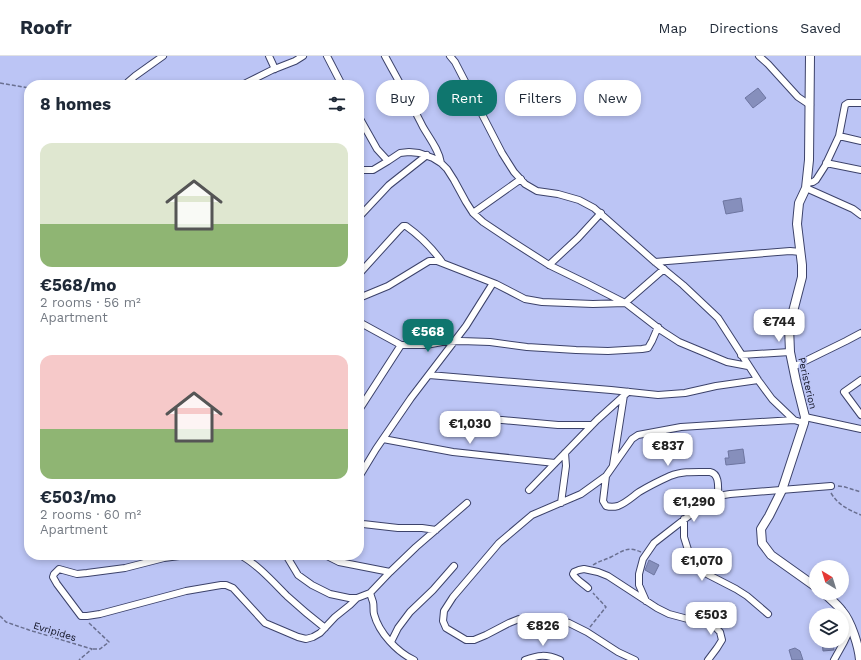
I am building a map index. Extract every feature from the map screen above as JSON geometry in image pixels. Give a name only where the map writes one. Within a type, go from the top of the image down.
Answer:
[{"type":"street","points":[[130,80],[163,56]]},
{"type":"street","points":[[269,56],[275,69]]},
{"type":"street","points":[[252,80],[303,56]]},
{"type":"street","points":[[327,56],[339,80]]},
{"type":"street","points":[[385,56],[426,132],[436,147],[441,163]]},
{"type":"street","points":[[450,56],[455,62],[502,152],[514,172],[525,184],[537,191],[558,194],[579,200],[594,208],[683,285],[718,318],[748,366],[772,399],[794,420]]},
{"type":"street","points":[[759,56],[798,97],[810,105]]},
{"type":"street","name":"Peristerion","points":[[809,582],[771,555],[762,543],[761,529],[782,490],[805,420],[790,352],[789,327],[802,277],[801,252],[797,224],[799,204],[806,185],[809,160],[810,56]]},
{"type":"street","points":[[806,185],[816,180],[826,163],[839,136],[845,105],[861,103]]},
{"type":"street","points":[[364,125],[378,149],[388,161]]},
{"type":"street","points":[[839,136],[861,141]]},
{"type":"street","points":[[364,170],[373,170],[400,153],[409,152],[427,155],[441,163],[447,169],[473,213],[483,222],[510,240],[549,265],[625,303],[679,342],[727,362],[748,366]]},
{"type":"street","points":[[364,208],[389,185],[427,155]]},
{"type":"street","points":[[826,163],[861,170]]},
{"type":"street","points":[[473,213],[521,179]]},
{"type":"street","points":[[806,185],[861,214]]},
{"type":"street","points":[[549,265],[601,214]]},
{"type":"street","points":[[364,268],[403,226],[406,226],[425,242],[442,262]]},
{"type":"street","points":[[655,262],[790,251],[801,252]]},
{"type":"street","points":[[364,296],[388,286],[429,262],[437,261],[493,283],[525,299],[542,302],[593,304],[625,303],[664,269]]},
{"type":"street","points":[[364,469],[411,398],[466,326],[493,283]]},
{"type":"street","points":[[364,325],[401,345],[426,345],[455,341],[490,342],[527,347],[608,351],[648,348],[658,327]]},
{"type":"street","points":[[793,367],[861,333]]},
{"type":"street","points":[[364,402],[401,345]]},
{"type":"street","points":[[741,355],[790,352]]},
{"type":"street","points":[[429,375],[626,394],[658,395],[685,393],[716,386],[758,380]]},
{"type":"street","points":[[861,380],[844,392],[861,415]]},
{"type":"street","points":[[529,490],[592,425],[626,394]]},
{"type":"street","points":[[613,468],[626,394]]},
{"type":"street","points":[[470,419],[558,425],[592,425]]},
{"type":"street","points":[[635,660],[618,652],[569,623],[557,620],[519,619],[474,640],[466,640],[446,628],[443,621],[444,611],[453,597],[499,544],[532,515],[580,494],[606,476],[632,439],[638,435],[681,428],[794,420],[805,420],[861,429]]},
{"type":"street","points":[[383,439],[453,452],[555,464]]},
{"type":"street","points":[[561,503],[566,466],[565,453]]},
{"type":"street","points":[[606,476],[603,501],[606,506],[610,507],[625,502],[657,482],[683,472],[714,472],[717,480],[718,496]]},
{"type":"street","points":[[646,601],[639,585],[639,574],[646,554],[654,543],[708,501],[718,496],[730,494],[831,486]]},
{"type":"street","points":[[289,560],[298,575],[312,585],[330,594],[357,598],[370,593],[416,547],[467,503]]},
{"type":"street","points":[[684,519],[684,537],[694,562],[703,572],[747,596],[768,614]]},
{"type":"street","points":[[364,524],[436,530]]},
{"type":"street","points":[[155,560],[125,568],[77,574],[59,569],[52,578],[81,616],[100,614],[186,591],[226,585],[233,588],[265,623],[287,633],[306,639],[313,638],[320,633],[335,617],[357,598]]},
{"type":"street","points":[[248,560],[288,597],[325,628]]},
{"type":"street","points":[[335,560],[390,572]]},
{"type":"street","points":[[391,642],[398,628],[410,612],[433,590],[454,566]]},
{"type":"street","points":[[588,588],[580,580],[575,578],[573,574],[574,572],[579,570],[598,572],[608,576],[656,608],[668,614],[714,626],[720,632],[722,640],[708,660]]},
{"type":"street","points":[[370,593],[373,602],[373,613],[383,634],[405,655],[414,660]]},
{"type":"street","points":[[831,600],[843,612],[851,627],[860,654],[860,660]]},
{"type":"street","points":[[834,660],[851,627]]},
{"type":"street","points":[[525,660],[536,656],[547,656],[560,660]]},
{"type":"path","points":[[0,83],[24,87]]},
{"type":"path","points":[[861,492],[845,487],[831,486],[831,492],[834,499],[839,504],[861,515]]},
{"type":"path","points":[[588,570],[595,563],[611,558],[628,549],[646,554]]},
{"type":"path","points":[[586,632],[606,608],[588,588]]},
{"type":"path","name":"Evripides","points":[[0,616],[6,622],[92,649]]},
{"type":"path","points":[[79,660],[92,649],[100,649],[109,642],[81,616]]},
{"type":"building","points":[[758,88],[766,98],[753,108],[745,98]]},
{"type":"building","points":[[741,198],[743,211],[726,214],[723,201]]},
{"type":"building","points":[[743,449],[745,463],[726,465],[725,458],[729,458],[728,451]]},
{"type":"building","points":[[649,560],[659,565],[654,575],[645,570]]},
{"type":"building","points":[[706,609],[714,613],[710,620],[701,618]]},
{"type":"building","points":[[795,648],[800,651],[803,660],[792,660],[789,650]]},
{"type":"building","points":[[823,648],[834,648],[834,650],[823,651]]}]
